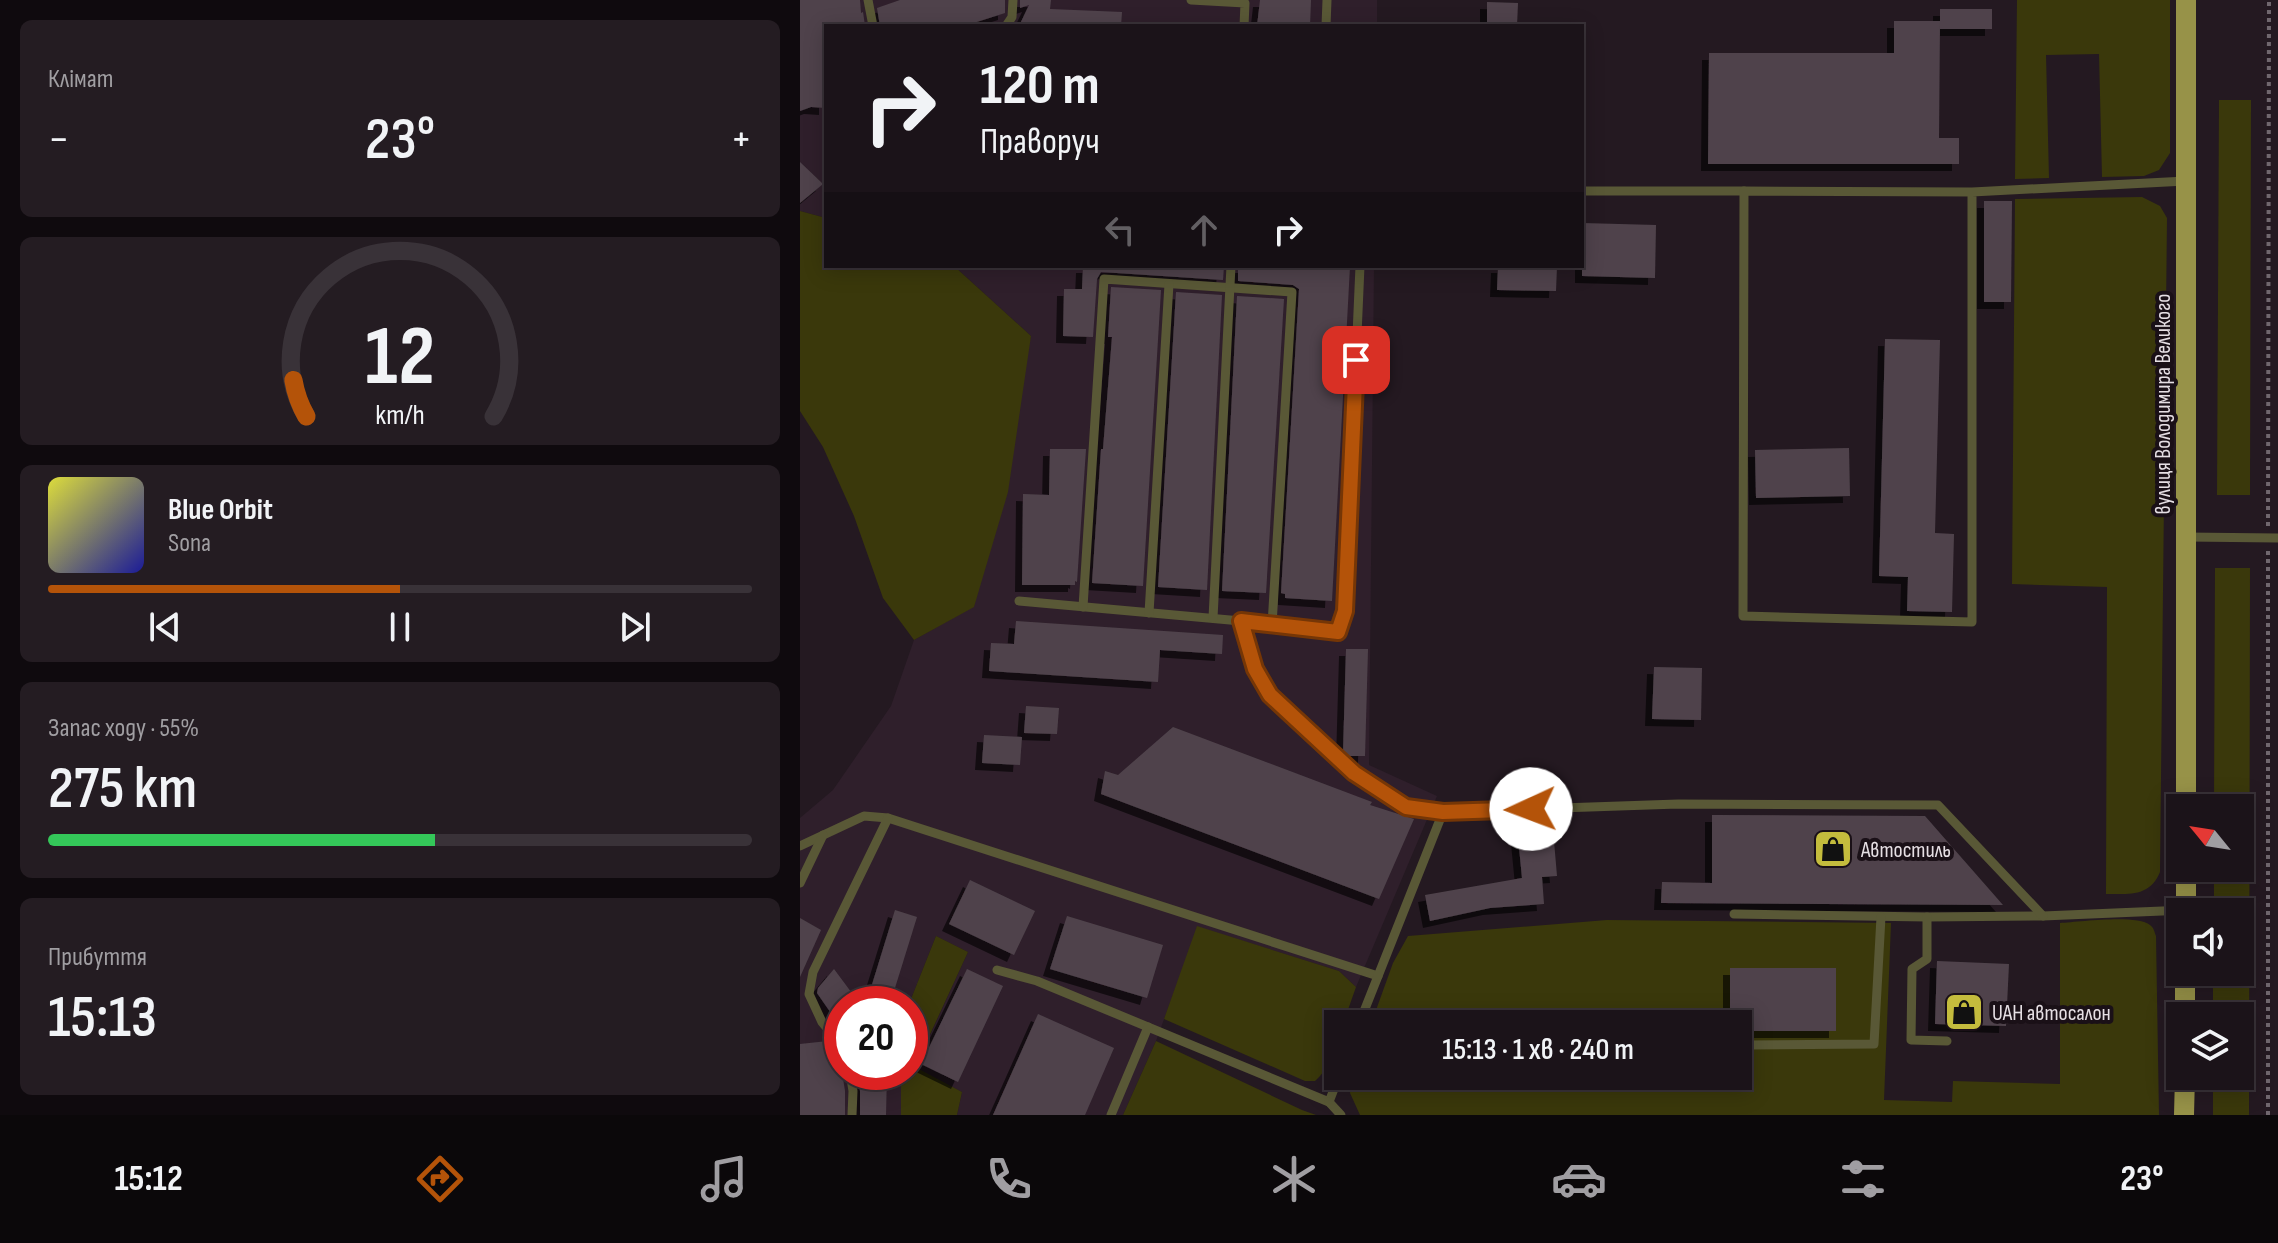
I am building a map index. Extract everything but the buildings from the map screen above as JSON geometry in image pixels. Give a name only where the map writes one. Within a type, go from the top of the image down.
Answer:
[{"type":"main road","name":"вулиця Володимира Великого","points":[[2186,0],[2186,794]]},
{"type":"main road","points":[[2184,1115],[2185,1090]]},
{"type":"lane","points":[[868,0],[873,24]]},
{"type":"lane","points":[[1007,24],[1012,17],[1013,0]]},
{"type":"lane","points":[[1191,0],[1245,3],[1244,24]]},
{"type":"lane","points":[[1326,24],[1327,0]]},
{"type":"lane","points":[[1584,191],[1972,192],[2186,181]]},
{"type":"lane","points":[[1744,191],[1743,616],[1972,622],[1972,192]]},
{"type":"lane","points":[[1213,618],[1231,268]]},
{"type":"lane","points":[[1019,601],[1338,632],[1345,611],[1360,268]]},
{"type":"lane","points":[[1083,607],[1104,279],[1292,292],[1272,625]]},
{"type":"lane","points":[[1149,613],[1169,284]]},
{"type":"lane","points":[[2186,537],[2273,538]]},
{"type":"lane","points":[[1241,621],[1255,669],[1270,695],[1354,773],[1406,807],[1443,812],[1678,804],[1938,805],[2043,916]]},
{"type":"lane","points":[[1365,1010],[1443,812]]},
{"type":"lane","points":[[800,846],[864,816],[888,818],[1378,976]]},
{"type":"lane","points":[[824,1024],[809,994],[813,972],[888,818]]},
{"type":"lane","points":[[800,883],[823,834]]},
{"type":"lane","points":[[1734,914],[1927,917],[2166,912]]},
{"type":"lane","points":[[1752,1045],[1874,1044],[1881,917]]},
{"type":"lane","points":[[1927,917],[1927,959],[1912,969],[1911,1040],[1947,1041]]},
{"type":"lane","points":[[997,970],[1037,981],[1329,1102],[1341,1115]]},
{"type":"lane","points":[[1111,1115],[1148,1027]]},
{"type":"lane","points":[[852,1115],[853,1090]]},
{"type":"lane","points":[[1329,1102],[1334,1090]]},
{"type":"path","points":[[2268,1115],[2273,538],[2269,0]]},
{"type":"shaded area","points":[[800,0],[1377,0],[1377,24],[824,24],[824,217],[800,211]]},
{"type":"shaded area","points":[[2017,0],[2170,0],[2170,153],[2159,170],[2144,176],[2102,177],[2099,54],[2046,55],[2049,178],[2015,179]]},
{"type":"shaded area","points":[[2219,100],[2251,100],[2250,495],[2217,495]]},
{"type":"shaded area","points":[[2142,197],[2160,206],[2167,218],[2160,872],[2145,890],[2131,894],[2106,894],[2107,587],[2012,584],[2015,199]]},
{"type":"shaded area","points":[[800,211],[824,217],[824,268],[956,268],[1031,336],[1008,492],[974,607],[914,640],[883,598],[854,516],[823,447],[800,411]]},
{"type":"shaded area","points":[[956,268],[1374,268],[1369,765],[1437,796],[1356,987],[1339,971],[1198,927],[1156,1041],[1123,1115],[957,1115],[962,1092],[928,1075],[928,1040],[968,952],[936,936],[916,986],[824,986],[824,1090],[901,1090],[901,1115],[800,1115],[800,818],[833,790],[891,706],[914,640],[974,606],[1031,336]]},
{"type":"shaded area","points":[[2215,568],[2250,568],[2250,794],[2214,794]]},
{"type":"shaded area","points":[[2214,882],[2249,882],[2249,898],[2214,898]]},
{"type":"shaded area","points":[[2121,919],[2143,922],[2151,926],[2156,936],[2159,1115],[1360,1115],[1350,1090],[1752,1090],[1752,1010],[1376,1010],[1393,963],[1408,936],[1607,920],[1891,923],[1884,1100],[1952,1102],[1953,1081],[2060,1084],[2060,923]]},
{"type":"shaded area","points":[[1197,926],[1339,971],[1356,987],[1348,1010],[1324,1010],[1324,1070],[1315,1081],[1305,1081],[1164,1019]]},
{"type":"shaded area","points":[[936,936],[968,952],[928,1039],[928,986],[916,986]]},
{"type":"shaded area","points":[[2213,986],[2249,986],[2249,1002],[2213,1002]]},
{"type":"shaded area","points":[[1156,1041],[1302,1110],[1316,1115],[1123,1115]]},
{"type":"shaded area","points":[[928,1074],[962,1092],[957,1115],[901,1115],[901,1090],[928,1090]]},
{"type":"shaded area","points":[[2213,1090],[2249,1090],[2249,1115],[2213,1115]]},
{"type":"place","name":"Автостиль","points":[[1833,849]]},
{"type":"place","name":"UAH автосалон","points":[[1964,1012]]},
{"type":"route","points":[[1356,360],[1345,611],[1338,632],[1241,621],[1255,669],[1270,695],[1354,773],[1406,807],[1443,812],[1531,809]]}]
